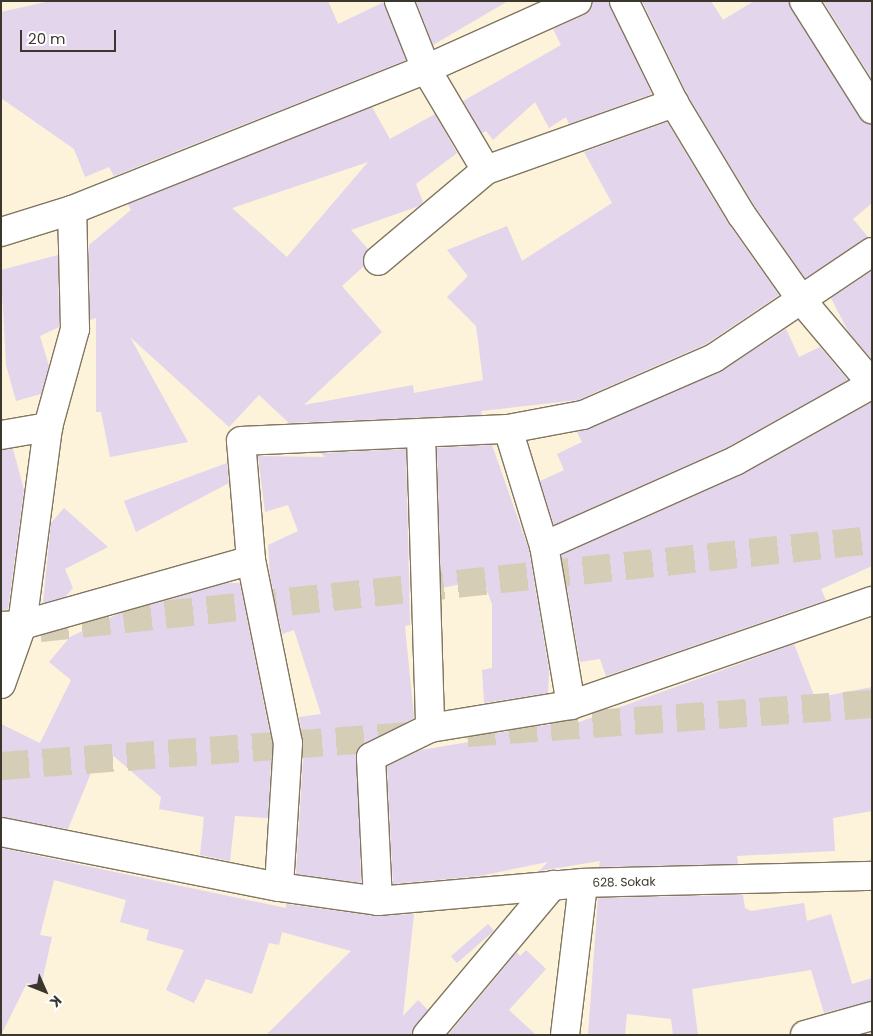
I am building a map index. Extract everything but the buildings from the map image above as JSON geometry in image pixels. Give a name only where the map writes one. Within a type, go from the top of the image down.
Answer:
[{"type":"street","points":[[399,1],[426,69],[486,170]]},
{"type":"street","points":[[1,232],[72,210],[426,69],[577,1]]},
{"type":"street","points":[[544,546],[735,461],[872,384],[803,302],[741,214],[674,103],[624,1]]},
{"type":"street","points":[[804,1],[872,109]]},
{"type":"street","points":[[378,261],[486,170],[674,103]]},
{"type":"street","points":[[1,684],[48,427],[75,329],[72,210]]},
{"type":"street","points":[[279,886],[288,743],[251,560],[241,441],[508,430],[583,414],[714,358],[803,302],[872,252]]},
{"type":"street","points":[[1,435],[48,427]]},
{"type":"street","points":[[508,430],[544,546],[572,705]]},
{"type":"street","points":[[421,435],[430,728]]},
{"type":"street","points":[[12,625],[251,560]]},
{"type":"street","points":[[378,901],[371,757],[430,728],[572,705],[872,601]]},
{"type":"street","name":"628. Sokak","points":[[3,838],[279,886],[378,901],[583,883],[872,876]]},
{"type":"street","points":[[565,1035],[583,883]]},
{"type":"street","points":[[427,1035],[553,886]]},
{"type":"street","points":[[805,1035],[872,1016]]},
{"type":"tunnel","points":[[40,628],[872,540]]},
{"type":"tunnel","points":[[467,733],[872,704]]},
{"type":"tunnel","points":[[1,766],[414,736]]}]
